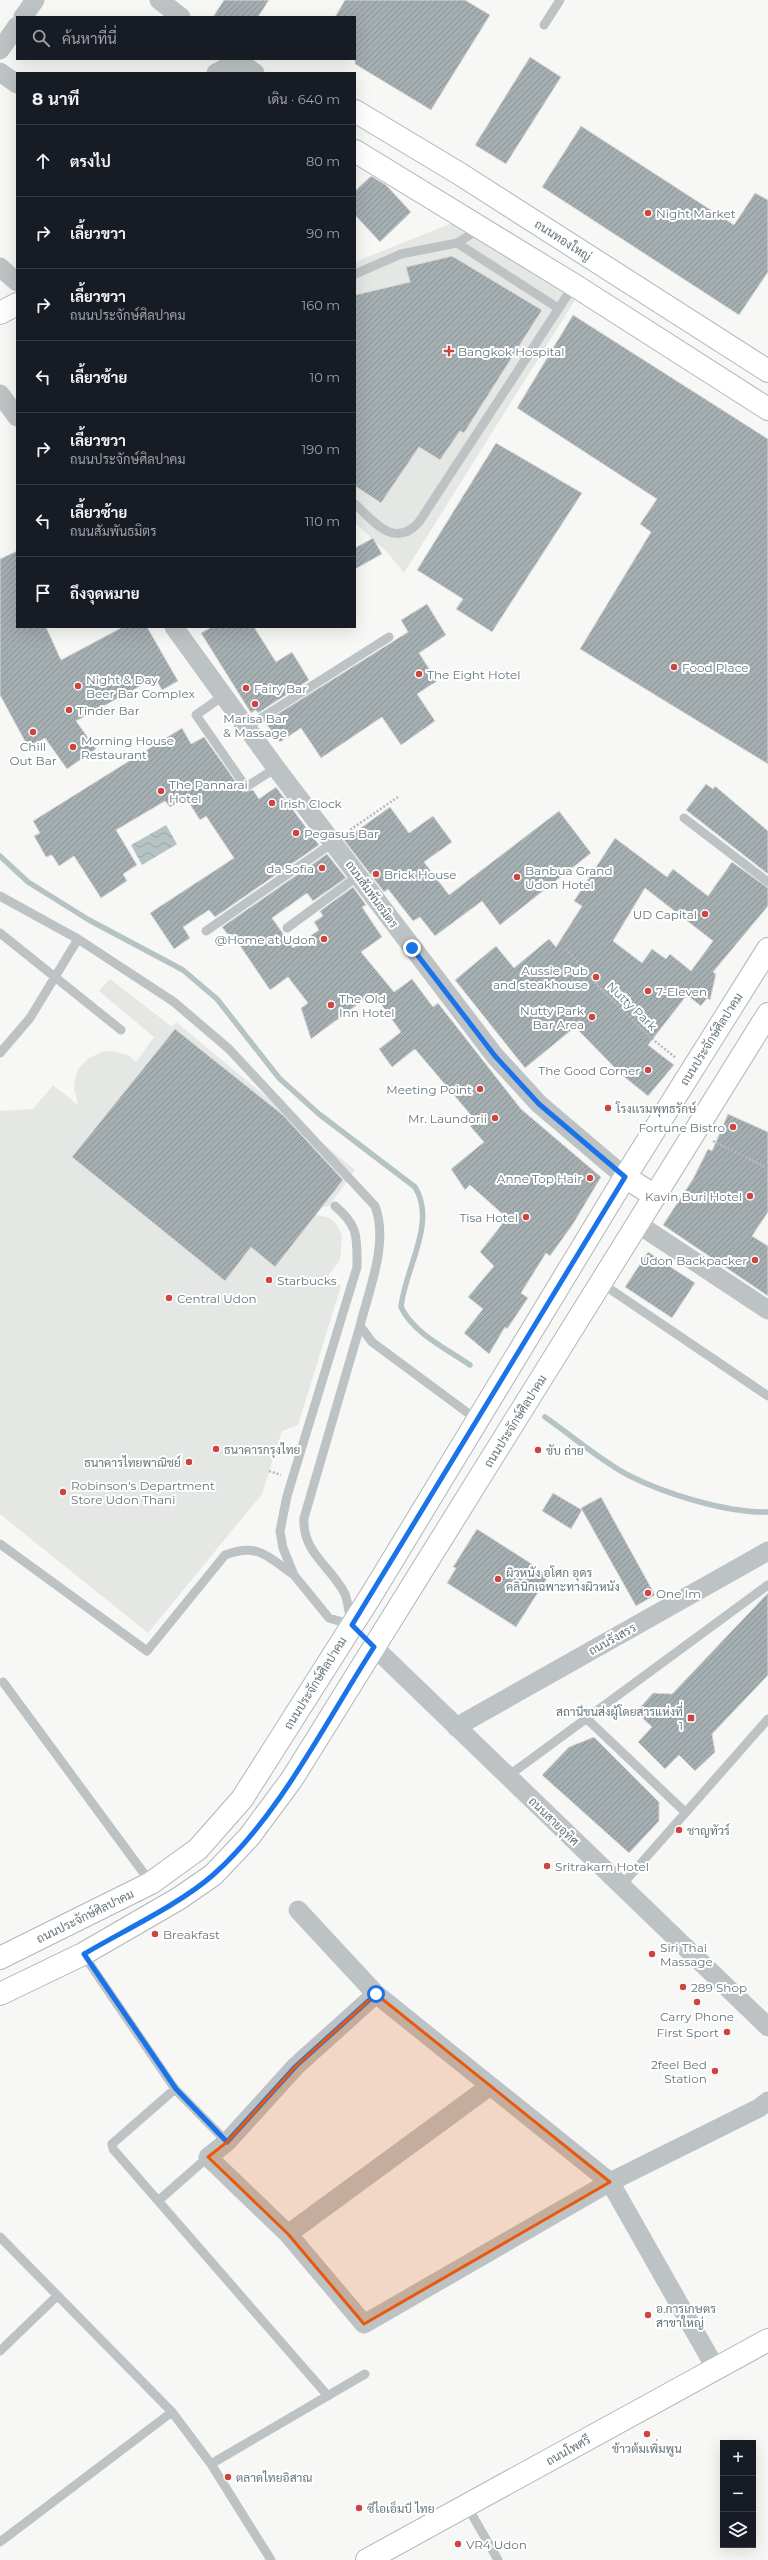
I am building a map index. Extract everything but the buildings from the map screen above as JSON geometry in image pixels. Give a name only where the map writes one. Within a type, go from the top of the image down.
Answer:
[{"type":"street","points":[[24,16],[35,0]]},
{"type":"street","points":[[159,0],[180,16]]},
{"type":"street","points":[[0,50],[16,27]]},
{"type":"street","points":[[218,72],[237,60],[253,72]]},
{"type":"street","points":[[0,72],[16,83]]},
{"type":"street","name":"ถนนทองใหญ่","points":[[356,113],[437,160],[768,372]]},
{"type":"street","points":[[356,153],[420,190],[574,285],[768,409]]},
{"type":"street","points":[[420,190],[437,160]]},
{"type":"street","points":[[0,267],[16,281]]},
{"type":"street","points":[[0,314],[16,305]]},
{"type":"street","points":[[0,394],[16,415]]},
{"type":"street","name":"ถนนสัมพันธมิตร","points":[[175,628],[276,768],[334,842],[358,876],[495,1056],[539,1104],[625,1177]]},
{"type":"street","name":"ถนนประจักษ์ศิลปาคม","points":[[0,1958],[152,1883],[198,1849],[242,1799],[352,1625],[476,1419],[692,1069],[768,949]]},
{"type":"street","name":"ถนนประจักษ์ศิลปาคม","points":[[0,1992],[84,1954],[178,1899],[213,1875],[244,1843],[292,1779],[768,1014]]},
{"type":"street","points":[[625,1177],[655,1196]]},
{"type":"street","points":[[638,1224],[768,1310]]},
{"type":"street","points":[[476,1419],[504,1439]]},
{"type":"street","name":"ถนนรังสรร","points":[[456,1727],[766,1557]]},
{"type":"street","points":[[352,1625],[374,1647]]},
{"type":"street","name":"ถนนสายอุทิศ","points":[[374,1647],[768,2027]]},
{"type":"street","points":[[298,1910],[376,1994],[610,2182],[716,2369]]},
{"type":"street","points":[[376,1994],[296,2066],[227,2142],[208,2157],[288,2234],[364,2324],[610,2182],[759,2108],[768,2101]]},
{"type":"street","points":[[288,2234],[490,2086]]},
{"type":"street","name":"ถนนโพศรี","points":[[367,2560],[768,2340]]},
{"type":"lane","points":[[544,25],[560,0]]},
{"type":"lane","points":[[356,274],[401,254],[457,243],[482,228]]},
{"type":"lane","points":[[457,243],[558,308]]},
{"type":"lane","points":[[356,505],[384,529],[401,535],[410,533],[419,522],[574,285]]},
{"type":"lane","points":[[247,727],[389,638]]},
{"type":"lane","points":[[223,696],[196,715],[246,787],[276,768]]},
{"type":"lane","points":[[684,818],[768,882]]},
{"type":"lane","points":[[206,931],[334,842]]},
{"type":"lane","points":[[287,928],[358,876]]},
{"type":"lane","points":[[0,896],[78,939],[174,1002],[229,1049],[375,1206],[380,1218],[378,1251],[360,1326],[304,1518],[303,1530],[311,1548],[345,1594],[352,1625],[329,1618],[294,1575],[282,1548],[280,1531],[282,1512],[358,1267],[357,1237],[353,1225],[335,1206]]},
{"type":"lane","points":[[0,933],[57,976],[121,1030]]},
{"type":"lane","points":[[0,1053],[30,1018],[57,976],[78,939]]},
{"type":"lane","points":[[601,1283],[768,1396]]},
{"type":"lane","points":[[360,1326],[372,1342],[476,1419]]},
{"type":"lane","points":[[0,1544],[147,1651],[225,1555],[241,1549],[260,1551],[294,1575]]},
{"type":"lane","points":[[508,1776],[768,1585]]},
{"type":"lane","points":[[3,1682],[152,1883]]},
{"type":"lane","points":[[587,1719],[685,1812]]},
{"type":"lane","points":[[621,1886],[768,1719]]},
{"type":"lane","points":[[84,1954],[176,2089],[227,2142]]},
{"type":"lane","points":[[176,2089],[112,2144],[113,2149],[328,2396]]},
{"type":"lane","points":[[158,2201],[208,2157]]},
{"type":"lane","points":[[0,2237],[172,2412],[211,2464],[271,2560]]},
{"type":"lane","points":[[0,2351],[57,2296]]},
{"type":"lane","points":[[211,2464],[365,2374]]},
{"type":"lane","points":[[0,2542],[172,2412]]},
{"type":"lane","points":[[467,2506],[498,2560]]},
{"type":"path","points":[[334,842],[398,797]]},
{"type":"path","name":"Nutty Park","points":[[566,949],[598,986],[650,1037],[692,1069]]},
{"type":"path","points":[[695,1132],[768,1168]]},
{"type":"highlighted area","points":[[376,1994],[610,2182],[364,2324],[288,2234],[208,2157],[227,2142],[296,2066]]},
{"type":"shaded area","name":"Bangkok Hospital","points":[[452,223],[575,300],[404,573],[387,552],[356,524],[356,262]]},
{"type":"shaded area","name":"Central Udon","points":[[110,979],[172,1027],[176,1022],[355,1170],[329,1206],[321,1207],[316,1215],[330,1218],[337,1225],[342,1236],[340,1260],[328,1276],[341,1286],[298,1425],[282,1431],[262,1494],[148,1633],[0,1514],[0,1111],[33,1109],[53,1085],[78,1105],[74,1088],[78,1069],[89,1058],[102,1052],[111,1051],[128,1055],[136,1062],[154,1037],[99,991]]},
{"type":"water","points":[[166,825],[177,844],[142,865],[131,845]]},
{"type":"waterway","points":[[0,856],[28,882],[89,920],[183,970],[217,999],[279,1078],[319,1114],[415,1187],[421,1201],[423,1215],[418,1246],[408,1277],[401,1307],[406,1316],[422,1333],[470,1365]]},
{"type":"waterway","points":[[545,1417],[607,1463],[643,1482],[660,1489],[715,1506],[768,1512]]},
{"type":"place","name":"Night Market","points":[[648,213]]},
{"type":"place","name":"Bangkok Hospital","points":[[449,351]]},
{"type":"place","name":"Food Place","points":[[674,667]]},
{"type":"place","name":"The Eight Hotel","points":[[419,674]]},
{"type":"place","name":"Night & Day Beer Bar Complex","points":[[78,686]]},
{"type":"place","name":"Fairy Bar","points":[[246,688]]},
{"type":"place","name":"Marisa Bar & Massage","points":[[255,704]]},
{"type":"place","name":"Tinder Bar","points":[[69,710]]},
{"type":"place","name":"Chill Out Bar","points":[[33,732]]},
{"type":"place","name":"Morning House Restaurant","points":[[73,747]]},
{"type":"place","name":"The Pannarai Hotel","points":[[161,791]]},
{"type":"place","name":"Irish Clock","points":[[272,803]]},
{"type":"place","name":"Pegasus Bar","points":[[296,833]]},
{"type":"place","name":"da Sofia","points":[[322,868]]},
{"type":"place","name":"Brick House","points":[[376,874]]},
{"type":"place","name":"Banbua Grand Udon Hotel","points":[[517,877]]},
{"type":"place","name":"UD Capital","points":[[705,914]]},
{"type":"place","name":"@Home at Udon","points":[[324,939]]},
{"type":"place","name":"Aussie Pub and steakhouse","points":[[596,977]]},
{"type":"place","name":"7-Eleven","points":[[648,991]]},
{"type":"place","name":"The Old Inn Hotel","points":[[331,1005]]},
{"type":"place","name":"Nutty Park Bar Area","points":[[592,1017]]},
{"type":"place","name":"The Good Corner","points":[[648,1070]]},
{"type":"place","name":"Meeting Point","points":[[480,1089]]},
{"type":"place","name":"โรงเเรมพุทธรักษ์","points":[[608,1108]]},
{"type":"place","name":"Mr. Laundorii","points":[[495,1118]]},
{"type":"place","name":"Fortune Bistro","points":[[733,1127]]},
{"type":"place","name":"Anne Top Hair","points":[[590,1178]]},
{"type":"place","name":"Kavin Buri Hotel","points":[[750,1196]]},
{"type":"place","name":"Tisa Hotel","points":[[526,1217]]},
{"type":"place","name":"Udon Backpacker","points":[[755,1260]]},
{"type":"place","name":"Starbucks","points":[[269,1280]]},
{"type":"place","name":"Central Udon","points":[[169,1298]]},
{"type":"place","name":"ธนาคารกรุงไทย","points":[[216,1449]]},
{"type":"place","name":"ขับ ถ่าย","points":[[538,1450]]},
{"type":"place","name":"ธนาคารไทยพาณิชย์","points":[[189,1462]]},
{"type":"place","name":"Robinson's Department Store Udon Thani","points":[[63,1492]]},
{"type":"place","name":"ผิวหนัง อโศก อุดร คลินิกเฉพาะทางผิวหนัง","points":[[498,1579]]},
{"type":"place","name":"One Im","points":[[648,1593]]},
{"type":"place","name":"สถานีขนส่งผู้โดยสารแห่งที่ 1","points":[[691,1718]]},
{"type":"place","name":"ชาญทัวร์","points":[[679,1830]]},
{"type":"place","name":"Sritrakarn Hotel","points":[[547,1866]]},
{"type":"place","name":"Breakfast","points":[[155,1934]]},
{"type":"place","name":"Siri Thai Massage","points":[[652,1954]]},
{"type":"place","name":"289 Shop","points":[[683,1987]]},
{"type":"place","name":"Carry Phone","points":[[697,2002]]},
{"type":"place","name":"First Sport","points":[[727,2032]]},
{"type":"place","name":"2feel Bed Station","points":[[715,2071]]},
{"type":"place","name":"อ.การเกษตร สาขาใหญ่","points":[[648,2315]]},
{"type":"place","name":"ข้าวต้มเพิ่มพูน","points":[[647,2434]]},
{"type":"place","name":"ตลาดไทยอิสาณ","points":[[228,2477]]},
{"type":"place","name":"ซีไอเอ็มบี ไทย","points":[[359,2508]]},
{"type":"place","name":"VR4 Udon","points":[[458,2544]]},
{"type":"route","points":[[376,1994],[296,2066],[227,2142],[176,2089],[84,1954],[178,1899],[213,1875],[249,1837],[292,1779],[374,1647],[352,1625],[476,1419],[625,1177],[539,1104],[495,1056],[412,948]]}]
